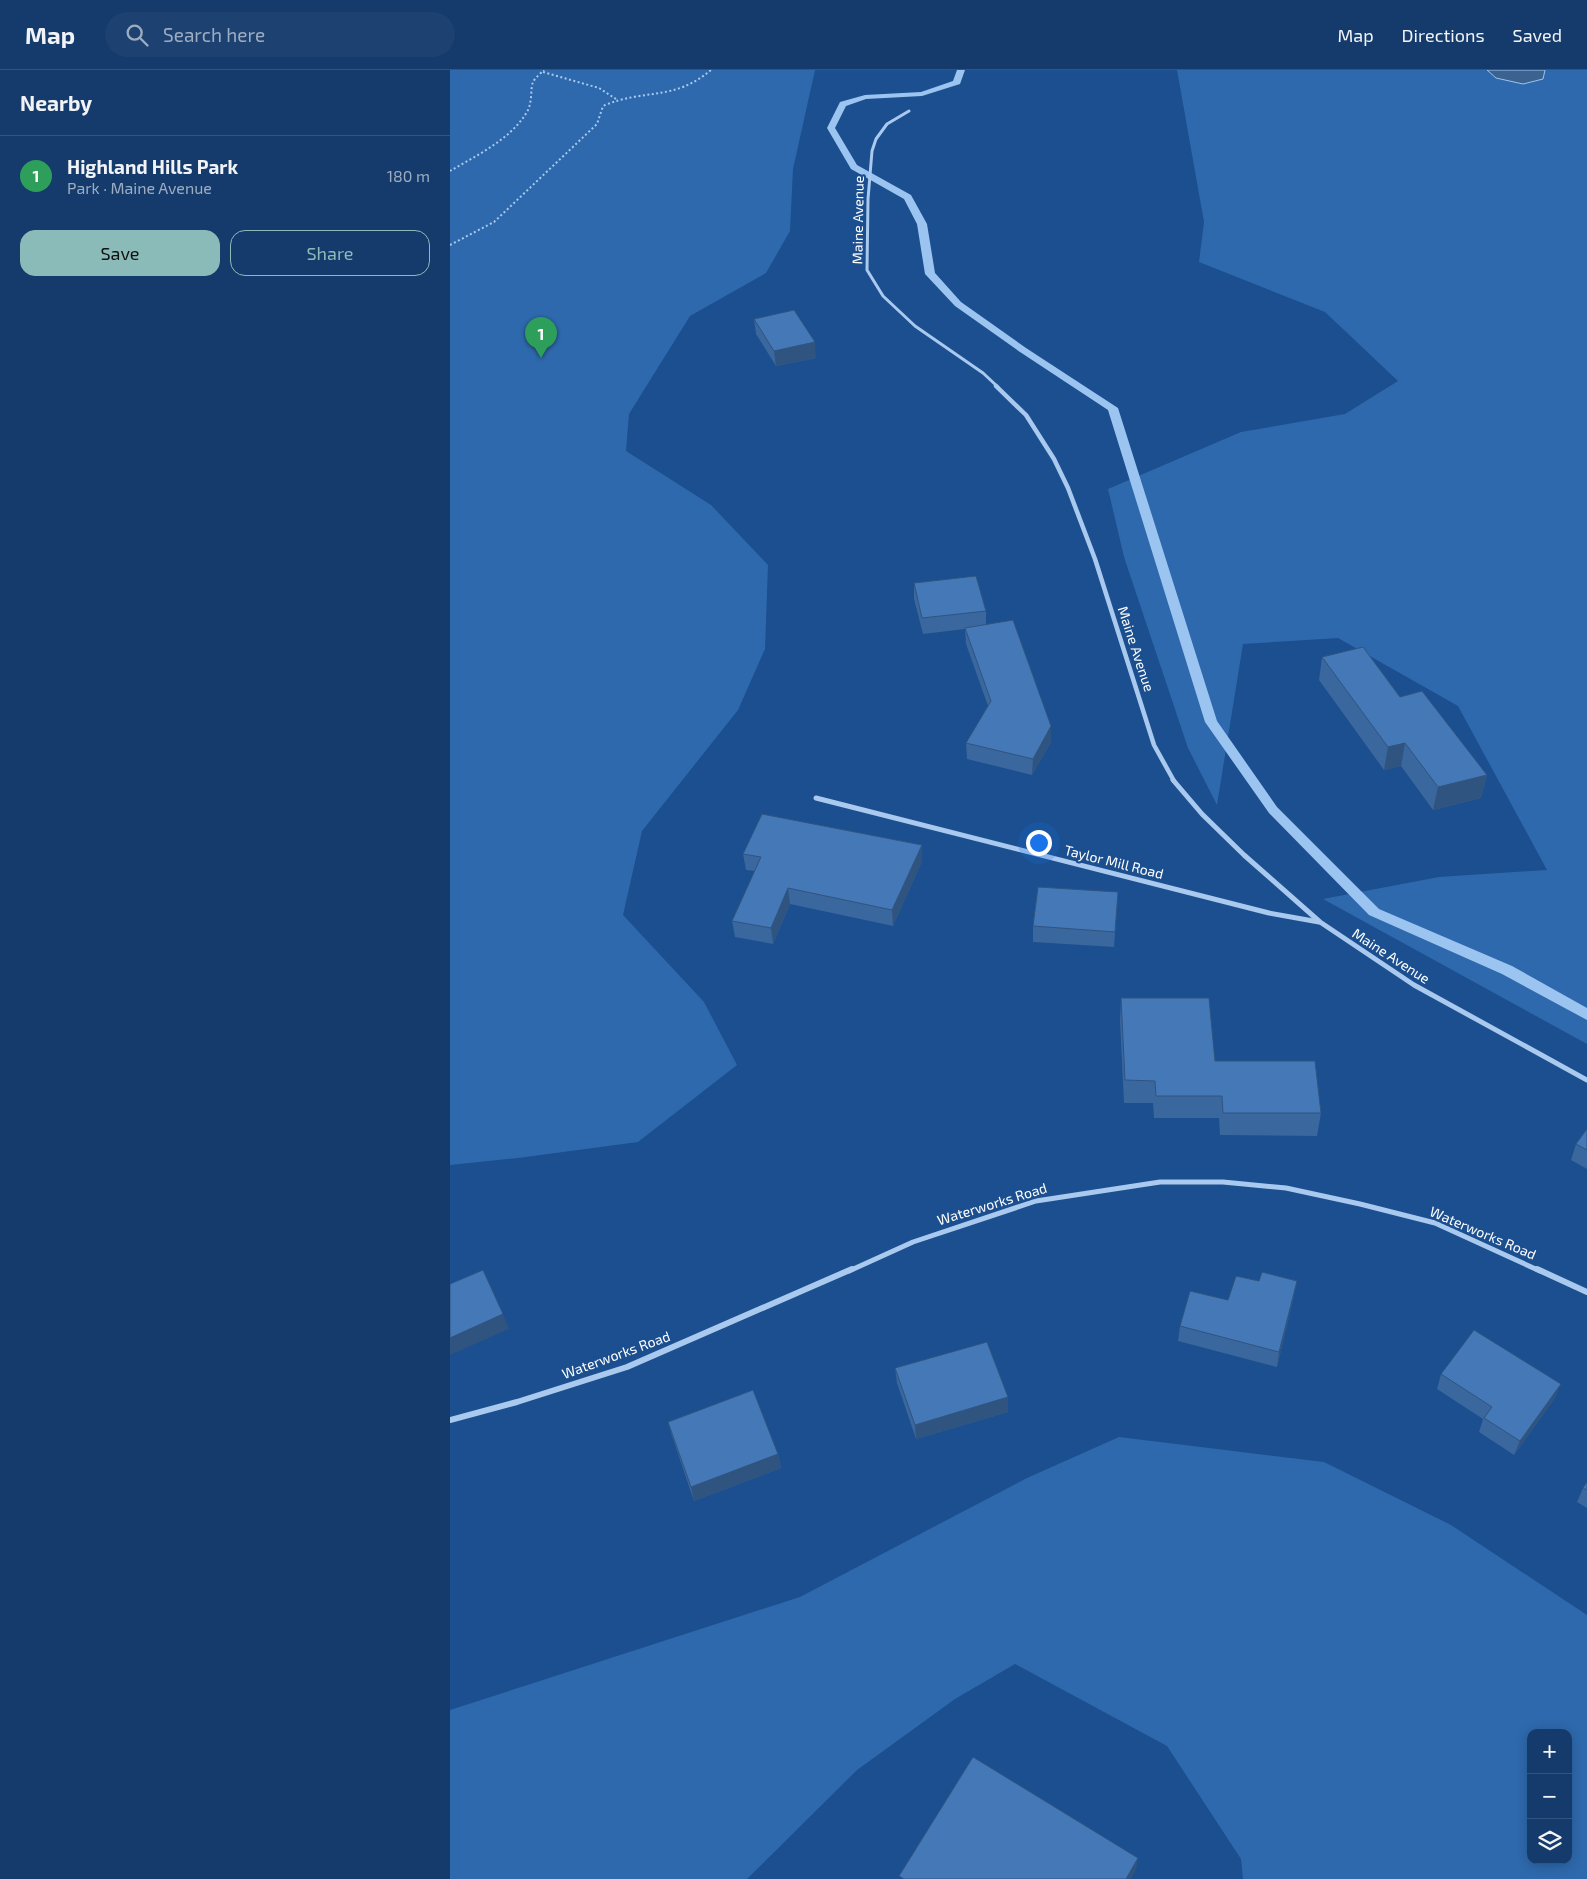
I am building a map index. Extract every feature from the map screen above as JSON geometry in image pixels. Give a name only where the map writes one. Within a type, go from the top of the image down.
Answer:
[{"type":"street","name":"Maine Avenue","points":[[909,110],[887,124],[876,139],[872,151],[869,183],[867,270],[883,296],[915,326],[982,373],[1026,416],[1054,459],[1068,488],[1095,559],[1154,744],[1174,782],[1202,814],[1244,855],[1320,922],[1414,985],[1587,1080]]},
{"type":"street","name":"Taylor Mill Road","points":[[816,798],[1269,913],[1320,922]]},
{"type":"street","name":"Waterworks Road","points":[[450,1420],[517,1402],[627,1367],[812,1288],[913,1242],[1036,1201],[1160,1182],[1223,1182],[1286,1188],[1435,1223],[1587,1292]]},
{"type":"path","points":[[450,245],[494,222],[597,124],[603,106],[616,99],[684,89],[711,70]]},
{"type":"path","points":[[450,171],[489,149],[518,125],[532,99],[533,82],[543,71],[599,88],[616,99]]},
{"type":"shaded area","points":[[450,70],[815,70],[793,169],[790,231],[766,273],[690,316],[629,414],[626,451],[711,505],[768,565],[765,649],[738,710],[642,831],[623,915],[704,1002],[737,1065],[638,1142],[450,1165]]},
{"type":"shaded area","points":[[1177,70],[1487,70],[1496,78],[1543,79],[1545,70],[1587,70],[1587,1044],[1323,899],[1439,877],[1547,870],[1458,706],[1338,638],[1243,644],[1217,805],[1188,748],[1124,557],[1108,489],[1241,432],[1345,414],[1398,381],[1325,312],[1199,262],[1204,222]]},
{"type":"shaded area","points":[[1487,70],[1545,70],[1543,79],[1523,84],[1496,78]]},
{"type":"shaded area","points":[[1119,1437],[1324,1462],[1451,1525],[1587,1615],[1587,1879],[1243,1879],[1241,1859],[1167,1746],[1015,1664],[955,1699],[857,1770],[747,1879],[450,1879],[450,1710],[800,1597],[1027,1478]]},
{"type":"building","points":[[794,310],[815,342],[774,351],[754,319]]},
{"type":"building","points":[[976,576],[986,611],[922,618],[914,583]]},
{"type":"building","points":[[1013,620],[1051,726],[1033,759],[966,743],[991,701],[965,628]]},
{"type":"building","points":[[1363,647],[1400,697],[1422,691],[1487,775],[1438,787],[1405,743],[1388,747],[1322,657]]},
{"type":"building","points":[[762,814],[922,845],[892,910],[788,888],[771,928],[732,921],[761,857],[743,854]]},
{"type":"building","points":[[1038,887],[1118,892],[1115,932],[1033,926]]},
{"type":"building","points":[[1121,998],[1209,998],[1215,1061],[1315,1061],[1321,1113],[1223,1113],[1222,1096],[1156,1096],[1155,1081],[1125,1080]]},
{"type":"building","points":[[1587,1129],[1587,1150],[1576,1144]]},
{"type":"building","points":[[483,1270],[503,1314],[450,1338],[450,1284]]},
{"type":"building","points":[[1262,1272],[1297,1281],[1279,1352],[1180,1326],[1190,1291],[1228,1300],[1236,1276],[1259,1281]]},
{"type":"building","points":[[1474,1330],[1561,1384],[1520,1441],[1484,1418],[1492,1407],[1441,1374]]},
{"type":"building","points":[[987,1342],[1008,1397],[915,1425],[895,1368]]},
{"type":"building","points":[[753,1390],[778,1454],[691,1487],[668,1422]]},
{"type":"building","points":[[1587,1482],[1587,1490],[1583,1488]]},
{"type":"building","points":[[973,1757],[1138,1858],[1126,1879],[904,1879],[899,1876]]},
{"type":"waterway","points":[[961,70],[957,82],[922,94],[865,97],[843,104],[831,128],[854,167],[908,197],[922,224],[930,274],[958,304],[1023,350],[1113,408],[1211,722],[1273,810],[1374,912],[1507,970],[1587,1015]]},
{"type":"place","name":"Highland Hills Park","points":[[541,358]]}]
